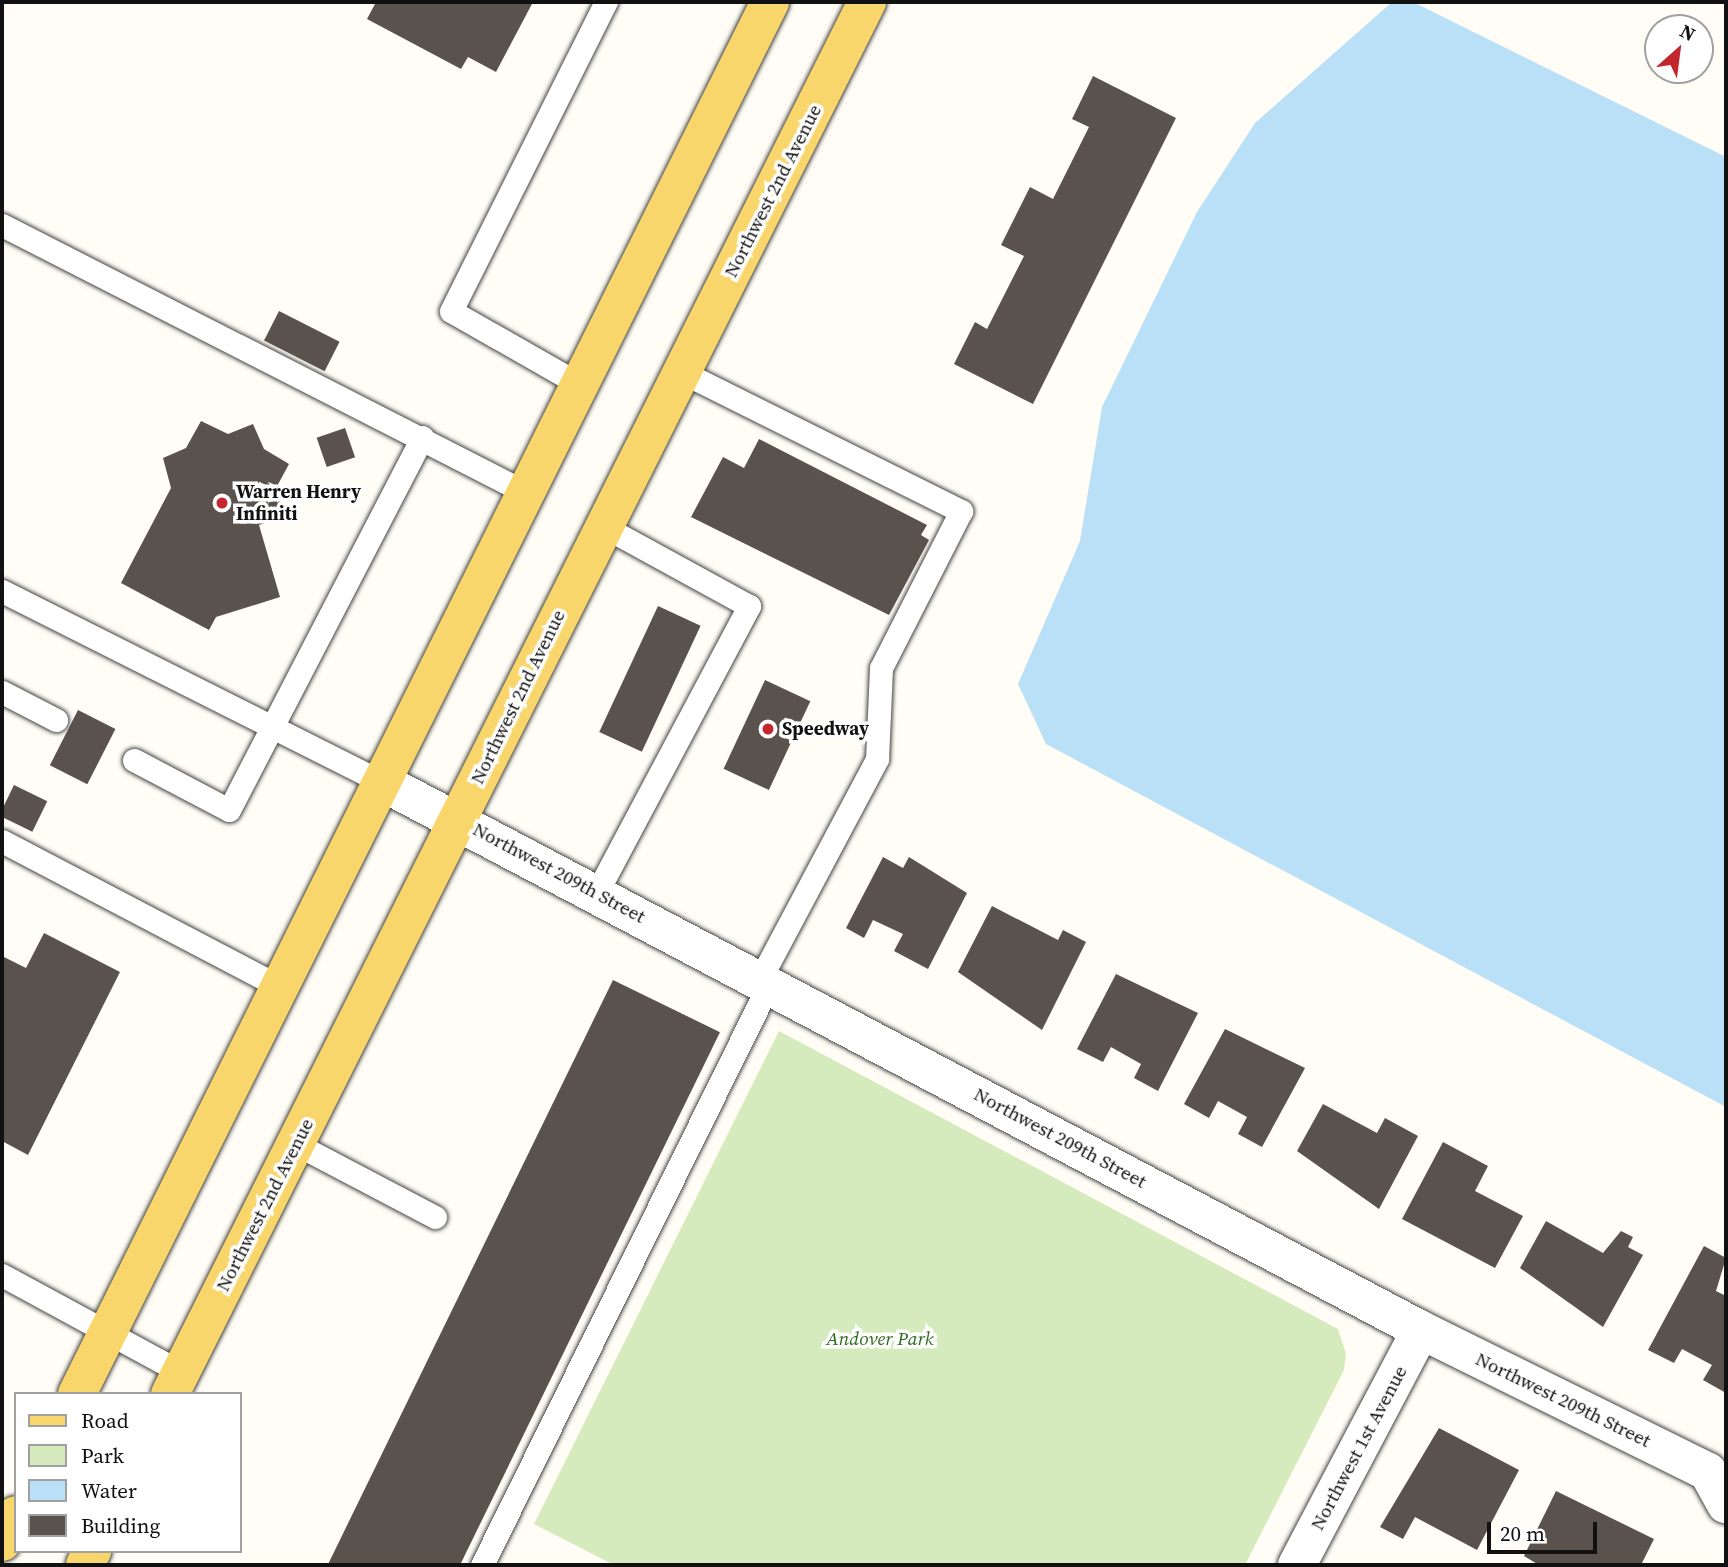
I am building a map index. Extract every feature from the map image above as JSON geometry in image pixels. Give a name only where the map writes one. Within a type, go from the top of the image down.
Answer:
[{"type":"main road","points":[[78,1392],[770,2]]},
{"type":"main road","name":"Northwest 2nd Avenue","points":[[176,1383],[867,2]]},
{"type":"main road","points":[[2,1542],[14,1519]]},
{"type":"street","name":"Northwest 209th Street","points":[[382,782],[597,892],[1420,1330],[1708,1472],[1726,1504]]},
{"type":"street","name":"Northwest 1st Avenue","points":[[1297,1565],[1420,1330]]},
{"type":"lane","points":[[579,384],[452,311],[606,2]]},
{"type":"lane","points":[[2,225],[422,437],[525,492]]},
{"type":"lane","points":[[482,1565],[764,981],[877,759],[881,668],[961,511],[682,372]]},
{"type":"lane","points":[[134,760],[229,810],[422,437]]},
{"type":"lane","points":[[597,892],[749,606],[603,526]]},
{"type":"lane","points":[[2,591],[382,782]]},
{"type":"lane","points":[[2,692],[56,720]]},
{"type":"lane","points":[[2,841],[280,987]]},
{"type":"lane","points":[[296,1144],[435,1217]]},
{"type":"lane","points":[[2,1275],[108,1332],[176,1383]]},
{"type":"green space","name":"Andover Park","points":[[779,1031],[1338,1329],[1346,1354],[1344,1370],[1245,1565],[614,1565],[534,1524]]},
{"type":"water","points":[[1392,2],[1413,2],[1726,157],[1726,1107],[1046,744],[1018,684],[1080,541],[1102,407],[1197,212],[1255,123]]},
{"type":"building","points":[[376,2],[533,2],[496,72],[468,57],[461,69],[367,19]]},
{"type":"building","points":[[1093,76],[1176,118],[1033,404],[954,364],[975,322],[987,329],[1024,256],[1001,245],[1030,187],[1053,199],[1089,127],[1072,119]]},
{"type":"building","points":[[279,311],[340,342],[325,371],[264,340]]},
{"type":"building","points":[[201,421],[228,434],[253,424],[264,449],[289,464],[275,490],[286,516],[259,525],[280,597],[216,617],[209,630],[121,583],[171,488],[163,458],[186,448]]},
{"type":"building","points":[[345,428],[355,457],[327,467],[317,438]]},
{"type":"building","points":[[759,439],[927,525],[921,535],[929,540],[889,615],[691,517],[723,457],[744,468]]},
{"type":"building","points":[[658,606],[701,626],[642,752],[599,732]]},
{"type":"building","points":[[765,680],[810,701],[769,790],[724,769]]},
{"type":"building","points":[[78,710],[115,729],[87,784],[50,765]]},
{"type":"building","points":[[14,785],[47,801],[32,832],[2,817],[2,810]]},
{"type":"building","points":[[883,857],[903,868],[909,857],[967,893],[928,969],[894,951],[903,934],[873,920],[864,938],[846,928]]},
{"type":"building","points":[[992,906],[1058,940],[1063,930],[1086,942],[1042,1030],[958,972]]},
{"type":"building","points":[[44,933],[120,972],[28,1155],[2,1141],[2,956],[26,968]]},
{"type":"building","points":[[1116,974],[1198,1013],[1158,1091],[1134,1078],[1141,1064],[1111,1047],[1103,1062],[1077,1049]]},
{"type":"building","points":[[613,980],[720,1032],[460,1565],[328,1565]]},
{"type":"building","points":[[1225,1029],[1305,1068],[1262,1147],[1238,1134],[1247,1117],[1218,1101],[1209,1118],[1184,1104]]},
{"type":"building","points":[[1323,1104],[1377,1133],[1385,1118],[1418,1136],[1379,1209],[1297,1151]]},
{"type":"building","points":[[1443,1142],[1488,1166],[1475,1191],[1523,1216],[1495,1268],[1402,1219]]},
{"type":"building","points":[[1546,1221],[1603,1253],[1621,1231],[1633,1237],[1628,1247],[1643,1255],[1603,1327],[1520,1268]]},
{"type":"building","points":[[1704,1246],[1726,1258],[1716,1291],[1726,1296],[1726,1393],[1703,1380],[1712,1365],[1682,1349],[1674,1363],[1648,1350]]},
{"type":"building","points":[[1439,1428],[1519,1470],[1477,1550],[1415,1517],[1403,1539],[1380,1527]]},
{"type":"building","points":[[1556,1491],[1654,1539],[1641,1565],[1539,1565],[1524,1556]]},
{"type":"place","name":"Warren Henry Infiniti","points":[[222,503]]},
{"type":"place","name":"Speedway","points":[[768,729]]}]
